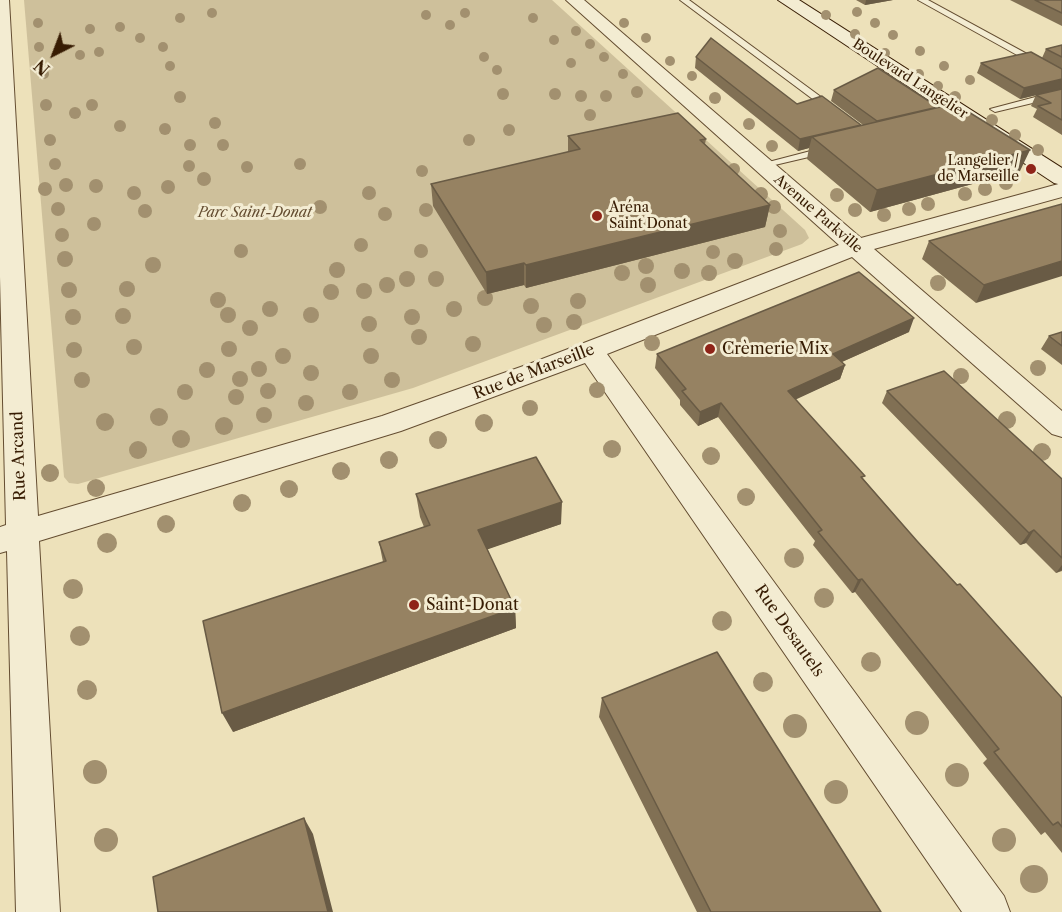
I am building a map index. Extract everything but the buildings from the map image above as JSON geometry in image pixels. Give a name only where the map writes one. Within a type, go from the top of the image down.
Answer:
[{"type":"main road","name":"Boulevard Langelier","points":[[787,0],[959,117],[1062,178]]},
{"type":"main road","name":"Boulevard Langelier","points":[[819,0],[907,55]]},
{"type":"main road","name":"Boulevard Langelier","points":[[975,97],[1014,121]]},
{"type":"street","name":"Rue Arcand","points":[[1,0],[11,537],[38,912]]},
{"type":"street","name":"Avenue Parkville","points":[[573,0],[1062,427]]},
{"type":"street","name":"Rue de Marseille","points":[[11,537],[391,424],[591,351],[856,247],[1062,190]]},
{"type":"street","name":"Rue Desautels","points":[[591,351],[988,912]]},
{"type":"lane","points":[[684,0],[843,118]]},
{"type":"lane","points":[[922,0],[1062,77]]},
{"type":"lane","points":[[995,109],[1062,93]]},
{"type":"lane","points":[[762,165],[839,147]]},
{"type":"green space","name":"Parc Saint-Donat","points":[[24,0],[552,0],[805,230],[809,238],[802,244],[413,388],[78,484],[69,483],[64,477]]},
{"type":"place","name":"Langelier / de Marseille","points":[[1031,169]]},
{"type":"place","name":"Aréna Saint Donat","points":[[597,216]]},
{"type":"place","name":"Crèmerie Mix","points":[[710,349]]},
{"type":"place","name":"Saint-Donat","points":[[414,605]]}]
